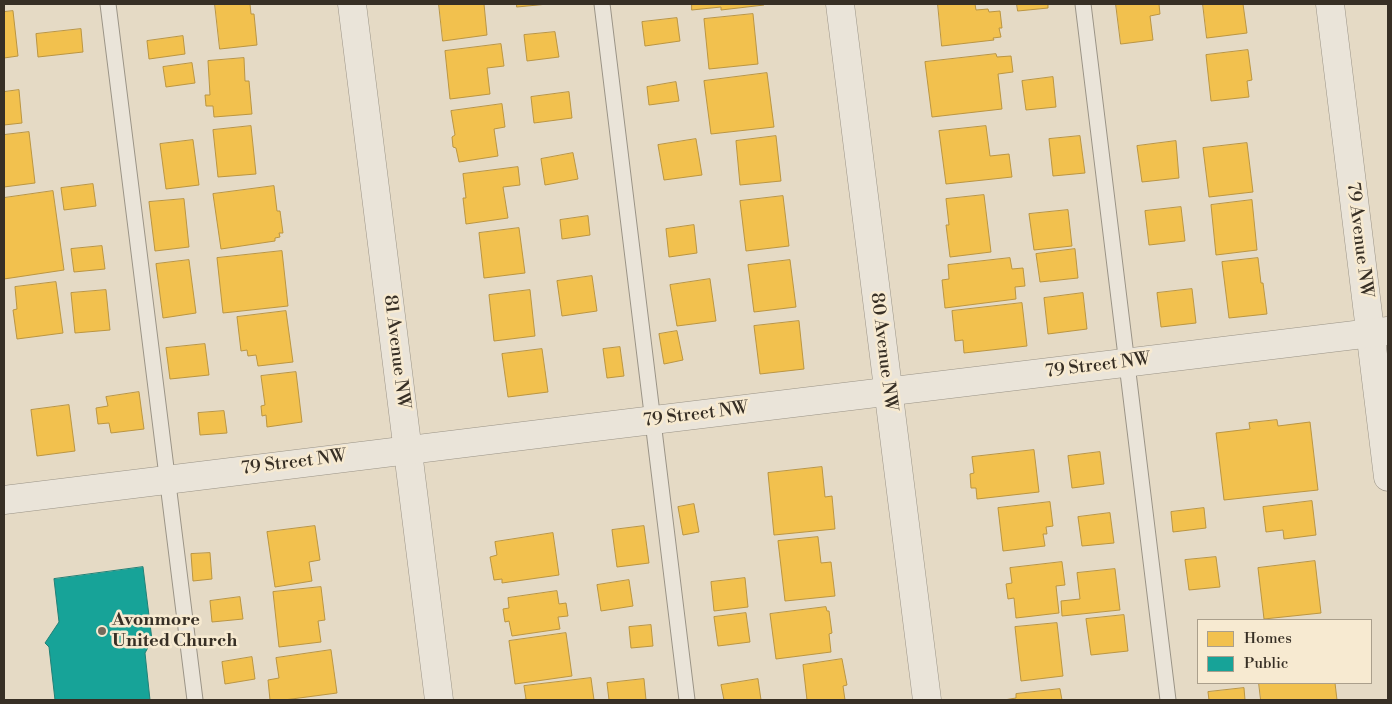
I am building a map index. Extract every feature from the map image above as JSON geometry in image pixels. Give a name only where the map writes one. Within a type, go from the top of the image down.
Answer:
[{"type":"street","name":"81 Avenue NW","points":[[352,4],[439,700]]},
{"type":"street","name":"80 Avenue NW","points":[[840,4],[927,700]]},
{"type":"street","name":"79 Avenue NW","points":[[1330,4],[1379,332],[1388,477]]},
{"type":"street","name":"79 Street NW","points":[[4,500],[408,449],[1379,332]]},
{"type":"lane","points":[[108,4],[194,700]]},
{"type":"lane","points":[[602,4],[687,700]]},
{"type":"lane","points":[[1083,4],[1168,700]]},
{"type":"building: Homes","points":[[215,4],[250,4],[251,14],[254,14],[257,45],[220,49]]},
{"type":"building: Homes","points":[[439,4],[484,4],[487,35],[443,41]]},
{"type":"building: Homes","points":[[517,4],[548,4],[517,7]]},
{"type":"building: Homes","points":[[692,4],[764,5],[721,10],[721,7],[692,10]]},
{"type":"building: Homes","points":[[938,4],[975,4],[976,10],[1000,11],[1002,28],[999,28],[1001,37],[993,38],[994,40],[942,46]]},
{"type":"building: Homes","points":[[1017,4],[1048,4],[1048,8],[1018,11]]},
{"type":"building: Homes","points":[[1116,4],[1159,4],[1160,14],[1150,16],[1153,40],[1121,44]]},
{"type":"building: Homes","points":[[1203,4],[1243,4],[1247,33],[1207,38]]},
{"type":"building: Homes","points":[[13,11],[18,56],[4,58],[4,12]]},
{"type":"building: Homes","points":[[753,14],[758,64],[709,69],[704,19]]},
{"type":"building: Homes","points":[[677,18],[680,41],[645,46],[642,22]]},
{"type":"building: Homes","points":[[81,29],[83,52],[38,57],[36,34]]},
{"type":"building: Homes","points":[[555,32],[559,57],[527,61],[524,35]]},
{"type":"building: Homes","points":[[183,36],[185,54],[149,59],[147,41]]},
{"type":"building: Homes","points":[[501,44],[504,66],[487,68],[490,94],[450,99],[445,51]]},
{"type":"building: Homes","points":[[1248,50],[1252,80],[1247,81],[1249,97],[1211,101],[1206,55]]},
{"type":"building: Homes","points":[[996,54],[997,57],[1011,56],[1013,72],[998,74],[1002,109],[932,117],[925,62]]},
{"type":"building: Homes","points":[[244,58],[245,81],[249,81],[252,114],[214,117],[213,106],[206,106],[205,95],[210,95],[208,61]]},
{"type":"building: Homes","points":[[192,63],[195,83],[166,87],[163,67]]},
{"type":"building: Homes","points":[[767,73],[774,127],[711,134],[704,81]]},
{"type":"building: Homes","points":[[1053,77],[1056,107],[1026,110],[1022,81]]},
{"type":"building: Homes","points":[[676,82],[679,101],[649,105],[647,87]]},
{"type":"building: Homes","points":[[19,90],[22,123],[4,125],[4,92]]},
{"type":"building: Homes","points":[[569,92],[572,118],[534,123],[531,97]]},
{"type":"building: Homes","points":[[502,104],[505,127],[494,129],[498,156],[459,162],[456,148],[453,147],[452,137],[455,135],[451,111]]},
{"type":"building: Homes","points":[[251,126],[256,174],[218,177],[213,130]]},
{"type":"building: Homes","points":[[986,126],[990,156],[1009,154],[1012,177],[946,184],[939,131]]},
{"type":"building: Homes","points":[[29,132],[35,183],[4,187],[4,135]]},
{"type":"building: Homes","points":[[776,136],[781,181],[740,185],[736,141]]},
{"type":"building: Homes","points":[[1080,136],[1085,173],[1053,176],[1049,139]]},
{"type":"building: Homes","points":[[696,139],[702,175],[664,180],[658,145]]},
{"type":"building: Homes","points":[[193,140],[199,185],[166,189],[160,144]]},
{"type":"building: Homes","points":[[1176,141],[1179,178],[1142,182],[1137,146]]},
{"type":"building: Homes","points":[[1247,143],[1253,192],[1209,197],[1203,148]]},
{"type":"building: Homes","points":[[573,153],[578,179],[545,185],[541,159]]},
{"type":"building: Homes","points":[[518,167],[520,185],[503,187],[508,218],[466,224],[463,198],[466,198],[463,174]]},
{"type":"building: Homes","points":[[93,184],[96,206],[64,210],[61,188]]},
{"type":"building: Homes","points":[[274,186],[277,211],[280,211],[283,233],[279,233],[280,237],[275,238],[275,241],[221,249],[213,194]]},
{"type":"building: Homes","points":[[53,191],[64,270],[4,279],[4,198]]},
{"type":"building: Homes","points":[[984,195],[991,252],[950,257],[946,225],[949,225],[946,199]]},
{"type":"building: Homes","points":[[783,196],[789,246],[746,251],[740,201]]},
{"type":"building: Homes","points":[[184,199],[189,247],[155,251],[149,202]]},
{"type":"building: Homes","points":[[1252,200],[1257,250],[1216,255],[1211,205]]},
{"type":"building: Homes","points":[[1181,207],[1185,241],[1149,245],[1145,211]]},
{"type":"building: Homes","points":[[1068,210],[1072,246],[1034,250],[1029,214]]},
{"type":"building: Homes","points":[[588,216],[590,235],[562,239],[560,220]]},
{"type":"building: Homes","points":[[694,225],[697,253],[669,257],[666,229]]},
{"type":"building: Homes","points":[[519,228],[525,273],[484,278],[479,233]]},
{"type":"building: Homes","points":[[102,246],[105,269],[74,272],[71,249]]},
{"type":"building: Homes","points":[[1075,249],[1078,278],[1040,282],[1036,254]]},
{"type":"building: Homes","points":[[282,251],[288,306],[223,313],[217,258]]},
{"type":"building: Homes","points":[[1010,258],[1012,269],[1023,268],[1025,286],[1015,287],[1016,299],[945,308],[942,280],[949,279],[948,265]]},
{"type":"building: Homes","points":[[1258,258],[1267,314],[1229,318],[1222,262]]},
{"type":"building: Homes","points":[[189,260],[196,313],[163,318],[156,264]]},
{"type":"building: Homes","points":[[790,260],[796,307],[754,312],[748,265]]},
{"type":"building: Homes","points":[[592,276],[597,311],[562,316],[557,281]]},
{"type":"building: Homes","points":[[710,279],[716,321],[677,326],[670,285]]},
{"type":"building: Homes","points":[[56,282],[63,333],[17,339],[13,310],[17,309],[15,287]]},
{"type":"building: Homes","points":[[1192,289],[1196,323],[1161,327],[1157,293]]},
{"type":"building: Homes","points":[[106,290],[110,330],[75,333],[71,293]]},
{"type":"building: Homes","points":[[530,290],[535,336],[494,341],[489,295]]},
{"type":"building: Homes","points":[[1083,293],[1087,329],[1048,334],[1044,298]]},
{"type":"building: Homes","points":[[1022,303],[1027,346],[964,353],[963,340],[955,341],[952,311]]},
{"type":"building: Homes","points":[[286,311],[293,362],[258,366],[256,355],[248,356],[247,350],[241,351],[237,317]]},
{"type":"building: Homes","points":[[799,321],[804,369],[760,374],[754,326]]},
{"type":"building: Homes","points":[[677,331],[683,360],[664,364],[659,334]]},
{"type":"building: Homes","points":[[205,344],[209,375],[170,379],[166,348]]},
{"type":"building: Homes","points":[[620,347],[624,376],[607,378],[603,349]]},
{"type":"building: Homes","points":[[542,349],[548,392],[508,397],[502,354]]},
{"type":"building: Homes","points":[[296,372],[302,422],[267,427],[266,415],[262,416],[261,406],[265,405],[261,376]]},
{"type":"building: Homes","points":[[139,392],[144,429],[111,433],[109,423],[98,424],[96,408],[108,406],[106,397]]},
{"type":"building: Homes","points":[[69,405],[75,451],[37,456],[31,410]]},
{"type":"building: Homes","points":[[224,411],[227,433],[200,435],[198,413]]},
{"type":"building: Homes","points":[[1277,420],[1278,426],[1310,422],[1318,490],[1224,500],[1216,433],[1250,429],[1249,423]]},
{"type":"building: Homes","points":[[1034,450],[1039,492],[977,499],[976,488],[971,488],[970,474],[974,473],[972,457]]},
{"type":"building: Homes","points":[[1100,452],[1104,484],[1072,488],[1068,456]]},
{"type":"building: Homes","points":[[822,467],[825,497],[832,496],[835,529],[774,535],[768,473]]},
{"type":"building: Homes","points":[[1312,501],[1316,535],[1284,539],[1283,530],[1266,532],[1263,507]]},
{"type":"building: Homes","points":[[1050,502],[1053,526],[1046,527],[1047,534],[1043,534],[1045,546],[1003,551],[998,508]]},
{"type":"building: Homes","points":[[694,504],[699,532],[683,535],[678,507]]},
{"type":"building: Homes","points":[[1204,508],[1206,528],[1173,532],[1171,512]]},
{"type":"building: Homes","points":[[1110,513],[1114,543],[1082,546],[1078,517]]},
{"type":"building: Homes","points":[[315,526],[320,560],[309,562],[312,581],[275,587],[267,532]]},
{"type":"building: Homes","points":[[644,526],[649,563],[617,567],[612,530]]},
{"type":"building: Homes","points":[[553,533],[559,575],[502,583],[502,579],[494,580],[490,557],[497,555],[495,542]]},
{"type":"building: Homes","points":[[818,537],[821,563],[831,562],[835,596],[785,601],[778,541]]},
{"type":"building: Homes","points":[[210,553],[212,579],[193,581],[191,554]]},
{"type":"building: Homes","points":[[1216,557],[1220,587],[1189,590],[1185,560]]},
{"type":"building: Homes","points":[[1315,561],[1321,613],[1264,619],[1258,568]]},
{"type":"building: Homes","points":[[1062,562],[1065,585],[1056,586],[1059,613],[1016,618],[1014,598],[1008,599],[1006,584],[1012,583],[1010,568]]},
{"type":"building: Homes","points":[[1115,569],[1120,610],[1062,616],[1061,601],[1080,599],[1077,573]]},
{"type":"building: Homes","points":[[745,578],[748,607],[714,611],[711,582]]},
{"type":"building: Homes","points":[[629,580],[633,606],[601,611],[597,585]]},
{"type":"building: Homes","points":[[321,587],[325,620],[318,621],[321,642],[279,647],[273,592]]},
{"type":"building: Homes","points":[[557,591],[559,604],[566,603],[568,616],[558,617],[560,629],[512,636],[509,621],[505,622],[503,609],[509,608],[508,598]]},
{"type":"building: Homes","points":[[240,597],[243,619],[212,622],[210,601]]},
{"type":"building: Homes","points":[[826,607],[827,611],[829,611],[832,633],[829,634],[831,652],[776,659],[770,614]]},
{"type":"building: Homes","points":[[746,613],[750,642],[718,646],[714,617]]},
{"type":"building: Homes","points":[[1124,615],[1128,651],[1091,655],[1086,619]]},
{"type":"building: Homes","points":[[1057,623],[1063,676],[1021,681],[1015,627]]},
{"type":"building: Homes","points":[[651,625],[653,646],[631,648],[629,627]]},
{"type":"building: Homes","points":[[566,633],[572,676],[515,684],[509,641]]},
{"type":"building: Homes","points":[[331,650],[337,693],[270,700],[268,680],[279,678],[276,658]]},
{"type":"building: Homes","points":[[252,657],[255,679],[225,684],[222,662]]},
{"type":"building: Homes","points":[[842,659],[847,685],[843,686],[845,700],[807,700],[803,665]]},
{"type":"building: Homes","points":[[591,678],[594,700],[522,700],[526,699],[524,686]]},
{"type":"building: Homes","points":[[644,679],[646,700],[609,700],[607,683]]},
{"type":"building: Homes","points":[[758,679],[761,700],[724,700],[721,685]]},
{"type":"building: Homes","points":[[1259,684],[1335,684],[1337,700],[1261,700]]},
{"type":"building: Homes","points":[[1244,688],[1245,700],[1209,700],[1208,692]]},
{"type":"building: Homes","points":[[1060,689],[1062,700],[1004,700],[1016,698],[1016,694]]},
{"type":"building: Public","name":"Avonmore United Church","points":[[143,567],[152,640],[145,653],[150,700],[55,700],[49,647],[45,643],[59,622],[54,579]]},
{"type":"place","name":"Avonmore United Church","points":[[102,631]]}]
